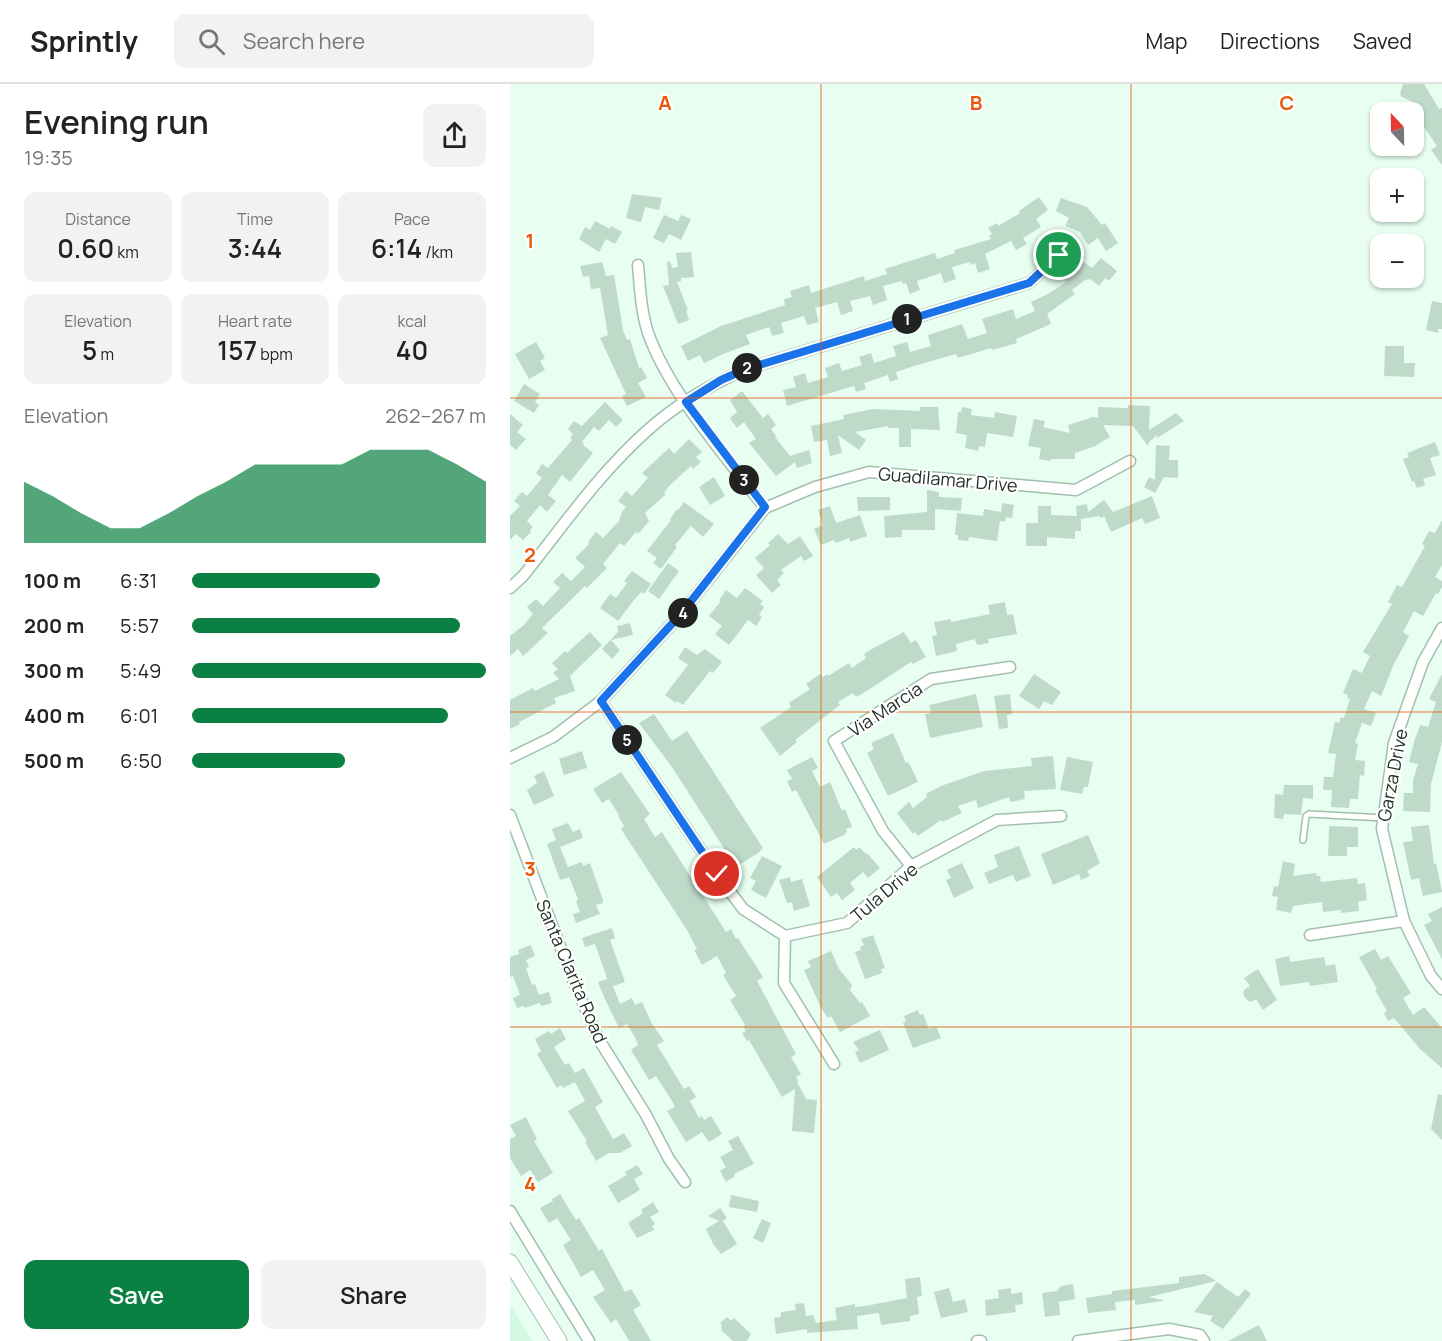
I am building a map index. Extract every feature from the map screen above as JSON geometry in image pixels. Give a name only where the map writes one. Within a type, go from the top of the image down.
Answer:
[{"type":"main road","points":[[510,1262],[559,1341]]},
{"type":"street","points":[[510,588],[523,576],[611,466],[649,429],[721,380],[746,369],[1029,283],[1059,255]]},
{"type":"street","points":[[510,758],[553,737],[601,701],[681,614],[765,507],[686,402],[660,360],[648,331],[641,303],[638,265]]},
{"type":"street","name":"Guadilamar Drive","points":[[765,507],[815,487],[869,472],[1076,490],[1130,461]]},
{"type":"street","name":"Garza Drive","points":[[1442,628],[1423,662],[1394,743],[1382,829],[1404,921],[1431,976],[1442,989]]},
{"type":"street","name":"Via Marcia","points":[[910,866],[884,831],[834,741],[931,679],[1010,667]]},
{"type":"street","points":[[601,701],[743,909],[785,936],[784,983],[834,1064]]},
{"type":"street","name":"Santa Clarita Road","points":[[510,815],[573,980],[598,1038],[646,1115],[669,1159],[685,1182]]},
{"type":"street","name":"Tula Drive","points":[[785,936],[847,923],[910,866],[997,820],[1060,816]]},
{"type":"street","points":[[1310,935],[1404,921]]},
{"type":"street","points":[[510,1211],[589,1341]]},
{"type":"street","points":[[1078,1341],[1169,1329],[1200,1335],[1204,1341]]},
{"type":"lane","points":[[1303,840],[1306,816],[1309,814],[1384,818]]},
{"type":"shaded area","points":[[510,1305],[533,1341],[510,1341]]},
{"type":"building","points":[[1403,84],[1424,84],[1439,109],[1442,108],[1442,165],[1431,150],[1437,146],[1424,127],[1424,102],[1413,102],[1400,94]]},
{"type":"building","points":[[632,194],[662,198],[659,210],[645,207],[641,222],[626,218]]},
{"type":"building","points":[[1039,197],[1048,210],[1036,219],[1041,227],[1023,238],[1027,244],[1016,250],[1011,241],[985,254],[990,269],[978,273],[975,263],[971,265],[970,262],[952,267],[956,279],[944,283],[941,273],[917,281],[920,290],[910,294],[906,283],[903,284],[902,281],[883,286],[887,300],[873,305],[870,296],[850,301],[853,311],[841,315],[837,302],[815,308],[819,322],[807,325],[804,316],[781,323],[784,333],[772,336],[769,327],[746,335],[750,344],[704,363],[700,355],[688,361],[681,346],[721,326],[785,305],[784,299],[792,297],[790,291],[809,285],[811,293],[864,276],[865,281],[887,274],[885,269],[935,253],[937,259],[955,253],[954,250],[991,239],[989,236],[992,234],[988,228],[997,223],[998,226],[1020,213],[1019,211]]},
{"type":"building","points":[[1061,198],[1087,207],[1102,225],[1105,223],[1118,243],[1106,251],[1098,238],[1088,245],[1080,232],[1065,226],[1069,218],[1056,211]]},
{"type":"building","points":[[664,215],[678,221],[681,215],[691,219],[681,240],[669,234],[664,243],[653,238]]},
{"type":"building","points":[[595,221],[622,232],[615,244],[606,239],[599,252],[579,239],[585,227],[590,230]]},
{"type":"building","points":[[691,252],[694,277],[681,278],[681,281],[677,282],[688,310],[686,310],[689,320],[678,324],[663,286],[669,285],[667,262],[670,261],[672,268],[678,267],[676,253]]},
{"type":"building","points":[[1101,258],[1117,271],[1109,281],[1105,278],[1099,286],[1090,279],[1085,280],[1072,290],[1075,294],[1047,314],[1051,324],[1016,339],[1017,343],[958,358],[956,354],[896,372],[898,379],[890,382],[888,375],[864,383],[866,389],[856,392],[854,386],[787,406],[783,390],[796,387],[793,377],[805,373],[808,383],[828,377],[825,368],[839,363],[842,371],[862,365],[859,357],[871,353],[874,363],[896,356],[893,346],[907,342],[910,352],[931,346],[928,335],[962,324],[968,339],[987,333],[982,319],[1013,309],[1016,319],[1035,311],[1031,302],[1066,282],[1064,279],[1071,274],[1073,276],[1084,262],[1092,268]]},
{"type":"building","points":[[602,262],[606,276],[614,275],[623,330],[627,340],[630,339],[639,368],[641,367],[647,378],[638,383],[646,397],[627,406],[622,396],[626,394],[600,338],[608,335],[600,288],[591,289],[589,276],[583,277],[580,266]]},
{"type":"building","points":[[1432,301],[1442,303],[1442,329],[1438,329],[1438,333],[1426,330]]},
{"type":"building","points":[[536,342],[545,358],[540,361],[545,370],[529,379],[515,354]]},
{"type":"building","points":[[1385,346],[1404,346],[1404,363],[1415,363],[1414,377],[1384,376]]},
{"type":"building","points":[[524,384],[540,394],[535,402],[539,405],[534,413],[514,401]]},
{"type":"building","points":[[742,391],[763,418],[768,414],[776,425],[771,429],[775,437],[790,456],[809,450],[812,463],[797,468],[795,462],[776,476],[749,443],[756,439],[744,422],[737,428],[730,418],[737,412],[730,400]]},
{"type":"building","points":[[605,402],[623,420],[616,427],[609,420],[599,431],[594,427],[582,442],[593,453],[570,482],[562,475],[548,495],[556,501],[547,512],[540,505],[527,521],[533,527],[531,532],[523,540],[516,534],[510,540],[510,516],[520,506],[514,501],[522,492],[527,496],[542,478],[536,473],[542,464],[548,468],[572,440],[570,438],[573,434],[568,429],[574,421],[582,426]]},
{"type":"building","points":[[1128,405],[1150,406],[1149,430],[1176,413],[1184,421],[1157,438],[1157,435],[1148,446],[1133,426],[1103,425],[1110,437],[1095,446],[1075,453],[1075,459],[1051,459],[1051,461],[1039,459],[1041,448],[1028,446],[1034,419],[1045,421],[1043,427],[1070,433],[1068,425],[1093,417],[1098,418],[1098,407],[1128,408]]},
{"type":"building","points":[[920,407],[938,407],[940,430],[911,429],[911,447],[899,447],[899,428],[888,428],[888,426],[855,432],[866,440],[859,450],[838,435],[842,453],[830,456],[827,440],[814,442],[811,426],[844,419],[843,415],[873,409],[920,411]]},
{"type":"building","points":[[962,407],[972,409],[971,415],[994,418],[995,412],[1017,416],[1013,437],[987,433],[985,447],[979,446],[978,451],[965,448],[967,435],[956,433],[958,412],[961,412]]},
{"type":"building","points":[[510,414],[523,425],[517,432],[526,439],[516,450],[510,445]]},
{"type":"building","points":[[689,439],[702,452],[696,457],[701,462],[693,469],[691,466],[670,485],[664,493],[666,494],[645,513],[649,521],[638,534],[636,532],[624,546],[620,543],[603,564],[607,568],[542,628],[548,633],[523,656],[518,649],[510,656],[510,636],[533,614],[527,607],[536,599],[543,606],[560,588],[553,582],[562,573],[571,581],[585,567],[575,558],[589,544],[588,542],[596,532],[603,538],[620,520],[621,513],[626,507],[618,501],[626,491],[632,496],[648,478],[642,473],[669,448],[674,454]]},
{"type":"building","points":[[1435,442],[1440,455],[1430,458],[1436,475],[1423,479],[1425,485],[1417,488],[1414,481],[1412,482],[1403,459],[1409,457],[1407,453]]},
{"type":"building","points":[[1156,445],[1170,446],[1169,460],[1178,460],[1178,478],[1164,477],[1154,495],[1155,493],[1144,487],[1149,477],[1155,480]]},
{"type":"building","points":[[714,477],[725,496],[710,505],[699,487]]},
{"type":"building","points":[[927,490],[939,492],[939,497],[962,498],[961,511],[935,509],[935,530],[902,530],[902,537],[885,538],[884,516],[927,512]]},
{"type":"building","points":[[1152,496],[1160,518],[1145,524],[1142,518],[1111,532],[1104,516],[1081,519],[1081,531],[1075,531],[1075,539],[1047,537],[1047,546],[1026,546],[1026,523],[1038,523],[1038,506],[1051,506],[1051,515],[1077,516],[1076,506],[1087,504],[1088,512],[1104,500],[1113,512]]},
{"type":"building","points":[[857,497],[890,497],[890,510],[858,511]]},
{"type":"building","points":[[684,502],[714,524],[703,537],[691,526],[675,545],[677,547],[661,569],[653,563],[657,558],[647,551]]},
{"type":"building","points":[[1002,503],[1014,505],[1012,518],[1006,517],[1005,522],[1000,521],[997,541],[969,537],[968,541],[958,540],[958,535],[955,535],[957,513],[983,516],[984,509],[1001,512]]},
{"type":"building","points":[[830,506],[836,523],[860,515],[867,536],[850,542],[849,538],[821,545],[814,529],[823,525],[818,510]]},
{"type":"building","points":[[1442,520],[1442,565],[1435,577],[1442,581],[1442,587],[1423,616],[1414,611],[1403,632],[1409,636],[1381,696],[1372,691],[1364,709],[1376,713],[1371,726],[1362,723],[1355,743],[1358,744],[1355,760],[1365,761],[1364,776],[1360,775],[1358,799],[1350,799],[1349,808],[1331,807],[1332,790],[1323,790],[1324,777],[1333,777],[1336,754],[1328,753],[1335,722],[1339,723],[1341,717],[1344,718],[1350,699],[1343,693],[1353,669],[1362,673],[1370,656],[1363,652],[1392,604],[1388,602],[1397,585],[1402,587],[1425,546],[1422,544],[1429,531],[1435,533]]},
{"type":"building","points":[[778,534],[788,544],[800,536],[813,556],[804,561],[801,556],[781,570],[784,573],[777,580],[781,585],[772,593],[756,575],[764,568],[755,558],[770,545],[768,543]]},
{"type":"building","points":[[668,563],[679,571],[659,599],[648,591]]},
{"type":"building","points":[[632,571],[651,584],[644,594],[641,592],[618,621],[600,608],[610,594],[616,598],[627,583],[624,581]]},
{"type":"building","points":[[745,588],[763,601],[760,604],[764,607],[759,615],[762,617],[756,626],[748,620],[729,645],[715,634],[722,626],[709,616],[721,601],[719,600],[726,590],[737,598]]},
{"type":"building","points":[[1005,602],[1007,615],[1013,614],[1017,634],[988,639],[989,643],[977,645],[975,639],[956,644],[957,651],[936,656],[932,636],[937,635],[934,622],[951,619],[951,622],[990,614],[988,605]]},
{"type":"building","points":[[630,623],[633,635],[611,640],[620,650],[612,659],[602,649],[618,632],[617,626]]},
{"type":"building","points":[[590,632],[602,645],[570,676],[575,691],[554,698],[556,703],[510,729],[510,700],[533,688],[535,691],[559,679],[553,673],[558,669],[552,663]]},
{"type":"building","points":[[904,632],[911,643],[916,640],[926,657],[913,664],[911,662],[862,694],[856,697],[853,693],[838,702],[840,705],[795,740],[797,742],[780,756],[760,728],[791,707],[789,703],[810,689],[806,684],[820,674],[823,677],[827,674],[828,676],[849,663],[852,668],[866,658],[864,654]]},
{"type":"building","points":[[685,647],[697,655],[705,649],[722,662],[713,673],[710,671],[683,705],[665,695],[688,665],[678,658]]},
{"type":"building","points":[[1034,674],[1061,692],[1052,705],[1044,701],[1039,709],[1019,696]]},
{"type":"building","points":[[1442,674],[1442,742],[1431,784],[1430,812],[1403,811],[1404,793],[1413,793],[1413,780],[1418,764],[1409,762],[1414,742],[1420,725],[1428,727],[1436,702],[1429,699]]},
{"type":"building","points":[[976,694],[983,727],[930,738],[925,714],[931,713],[929,705]]},
{"type":"building","points":[[1010,694],[1012,714],[1007,715],[1008,728],[999,729],[994,696]]},
{"type":"building","points":[[654,714],[672,741],[687,731],[763,848],[758,853],[736,867],[672,767],[639,723]]},
{"type":"building","points":[[893,733],[906,763],[908,762],[918,782],[888,796],[867,753],[874,749],[871,743]]},
{"type":"building","points":[[582,751],[587,768],[564,775],[559,759]]},
{"type":"building","points":[[1053,756],[1056,789],[1024,791],[1025,799],[1010,802],[1009,797],[978,808],[976,800],[958,806],[962,813],[942,822],[941,820],[918,836],[915,832],[913,834],[897,813],[909,802],[913,808],[927,797],[926,794],[941,786],[984,771],[1032,766],[1031,758]]},
{"type":"building","points":[[812,757],[818,768],[812,771],[820,787],[830,782],[842,811],[845,809],[852,827],[846,829],[847,832],[844,835],[824,844],[796,790],[792,792],[787,781],[792,779],[787,770]]},
{"type":"building","points":[[1067,757],[1093,762],[1088,787],[1084,787],[1082,794],[1060,790]]},
{"type":"building","points":[[544,771],[554,796],[534,805],[527,790],[537,783],[534,776]]},
{"type":"building","points":[[621,772],[650,814],[644,819],[655,837],[662,832],[726,932],[731,929],[763,977],[757,981],[796,1054],[791,1057],[801,1074],[796,1077],[797,1082],[806,1099],[817,1100],[814,1133],[792,1131],[795,1089],[782,1097],[749,1040],[747,1041],[742,1033],[746,1031],[743,1026],[745,1025],[730,1000],[736,996],[723,975],[726,973],[717,956],[702,965],[687,930],[621,829],[624,826],[619,815],[609,799],[602,803],[593,789]]},
{"type":"building","points":[[1284,785],[1313,785],[1313,799],[1303,798],[1301,815],[1284,814],[1283,819],[1274,818],[1275,794],[1283,795]]},
{"type":"building","points":[[568,823],[573,832],[580,829],[583,838],[560,847],[568,867],[582,862],[583,866],[590,863],[603,900],[603,903],[596,905],[600,914],[576,923],[573,914],[580,912],[576,902],[578,899],[569,877],[560,880],[547,844],[556,840],[552,829]]},
{"type":"building","points":[[1429,825],[1434,864],[1436,863],[1442,892],[1423,896],[1419,878],[1411,880],[1403,842],[1413,841],[1411,827]]},
{"type":"building","points":[[1329,826],[1358,827],[1358,847],[1347,847],[1347,856],[1328,856]]},
{"type":"building","points":[[1088,835],[1100,863],[1087,871],[1090,876],[1081,880],[1079,874],[1053,885],[1041,854]]},
{"type":"building","points":[[1019,846],[1031,876],[1016,882],[1013,875],[989,884],[984,873],[998,867],[994,855]]},
{"type":"building","points":[[854,847],[856,850],[859,847],[867,853],[880,868],[868,878],[863,872],[850,883],[855,890],[842,900],[837,893],[831,897],[817,877]]},
{"type":"building","points":[[762,856],[782,866],[766,898],[751,890],[756,881],[750,878]]},
{"type":"building","points":[[1283,861],[1295,864],[1293,876],[1316,873],[1320,876],[1321,882],[1357,878],[1358,884],[1365,883],[1367,900],[1358,902],[1359,911],[1341,913],[1341,910],[1323,912],[1322,902],[1293,906],[1291,913],[1276,910],[1278,897],[1272,896],[1274,886],[1278,887]]},
{"type":"building","points":[[962,863],[974,888],[954,898],[946,880],[951,878],[947,870]]},
{"type":"building","points":[[790,877],[791,882],[802,879],[810,906],[794,911],[792,902],[787,903],[779,880]]},
{"type":"building","points":[[1442,907],[1442,959],[1424,925],[1432,921],[1428,914]]},
{"type":"building","points":[[612,928],[615,938],[610,940],[625,982],[613,986],[620,1004],[632,998],[635,1005],[642,1002],[652,1024],[664,1041],[657,1045],[684,1089],[689,1086],[696,1097],[690,1101],[699,1118],[702,1116],[704,1120],[711,1116],[722,1134],[709,1142],[702,1132],[686,1142],[667,1111],[675,1107],[672,1101],[656,1076],[649,1080],[631,1050],[638,1045],[636,1039],[627,1024],[619,1028],[604,997],[598,982],[607,979],[595,944],[585,947],[582,938]]},
{"type":"building","points":[[873,935],[885,968],[881,969],[882,973],[865,979],[855,952],[861,950],[860,947],[864,945],[861,939]]},
{"type":"building","points":[[531,945],[535,956],[526,960],[529,967],[526,968],[532,985],[535,984],[539,995],[549,992],[552,1003],[542,1006],[539,1003],[517,1008],[513,998],[520,995],[513,976],[510,977],[510,957],[519,954],[518,950]]},
{"type":"building","points":[[1375,949],[1381,960],[1388,956],[1411,993],[1403,998],[1413,1015],[1424,1007],[1442,1028],[1442,1068],[1420,1049],[1394,1018],[1388,1021],[1384,1013],[1387,1011],[1359,957]]},
{"type":"building","points":[[831,951],[839,969],[852,985],[850,990],[860,1003],[862,1002],[870,1016],[840,1032],[831,1016],[828,1018],[821,1008],[804,970],[811,967],[808,961]]},
{"type":"building","points":[[1289,956],[1290,962],[1324,957],[1326,966],[1335,964],[1338,982],[1310,986],[1309,982],[1280,986],[1275,959]]},
{"type":"building","points":[[1258,969],[1277,1000],[1263,1010],[1256,999],[1251,1002],[1243,994],[1244,990],[1250,986],[1244,978]]},
{"type":"building","points":[[918,1010],[920,1015],[923,1014],[929,1029],[936,1026],[941,1038],[913,1048],[903,1023],[906,1021],[904,1016]]},
{"type":"building","points":[[560,1028],[566,1039],[554,1047],[565,1065],[569,1063],[575,1073],[584,1068],[603,1102],[595,1107],[613,1139],[624,1133],[632,1146],[620,1153],[609,1153],[596,1161],[585,1142],[587,1141],[568,1111],[585,1101],[575,1082],[563,1088],[561,1085],[557,1088],[537,1054],[541,1051],[535,1039],[549,1031],[551,1034]]},
{"type":"building","points":[[880,1030],[889,1050],[860,1063],[855,1052],[859,1050],[853,1042]]},
{"type":"building","points":[[1438,1094],[1442,1095],[1442,1140],[1431,1129]]},
{"type":"building","points":[[526,1117],[537,1139],[534,1141],[553,1173],[538,1182],[530,1170],[521,1176],[510,1158],[510,1139],[516,1136],[510,1125]]},
{"type":"building","points":[[738,1136],[754,1164],[734,1174],[735,1176],[726,1182],[720,1171],[726,1167],[720,1157],[733,1150],[728,1141]]},
{"type":"building","points":[[637,1165],[643,1174],[634,1179],[640,1190],[618,1203],[608,1186],[627,1175],[625,1172]]},
{"type":"building","points":[[560,1194],[576,1220],[579,1218],[599,1251],[602,1249],[625,1292],[631,1289],[641,1305],[633,1310],[651,1341],[629,1341],[616,1319],[611,1323],[593,1297],[605,1290],[593,1270],[581,1277],[563,1245],[571,1240],[557,1218],[549,1223],[540,1208]]},
{"type":"building","points":[[731,1195],[759,1201],[757,1212],[729,1207]]},
{"type":"building","points":[[653,1202],[659,1212],[650,1217],[655,1224],[652,1226],[654,1230],[637,1238],[628,1223],[643,1213],[641,1210]]},
{"type":"building","points":[[720,1208],[727,1218],[723,1221],[737,1244],[721,1254],[706,1229],[719,1221],[708,1216]]},
{"type":"building","points":[[762,1219],[771,1223],[763,1243],[753,1238]]},
{"type":"building","points":[[1205,1274],[1216,1281],[1149,1297],[1163,1301],[1135,1305],[1135,1300],[1115,1302],[1116,1310],[1088,1313],[1086,1298],[1112,1294],[1112,1291],[1179,1283],[1179,1277]]},
{"type":"building","points":[[920,1277],[922,1296],[917,1297],[919,1314],[910,1316],[910,1321],[881,1325],[879,1313],[857,1316],[858,1329],[807,1333],[807,1329],[776,1334],[774,1318],[781,1317],[781,1312],[796,1310],[795,1304],[804,1303],[806,1316],[813,1315],[816,1323],[837,1320],[835,1308],[855,1304],[855,1307],[865,1306],[907,1298],[905,1279]]},
{"type":"building","points":[[1217,1282],[1238,1297],[1245,1289],[1251,1294],[1223,1329],[1210,1321],[1213,1316],[1194,1312]]},
{"type":"building","points":[[1073,1284],[1075,1299],[1059,1302],[1060,1315],[1045,1317],[1042,1293],[1057,1291],[1061,1286]]},
{"type":"building","points":[[949,1288],[953,1302],[965,1299],[968,1312],[941,1318],[934,1292]]},
{"type":"building","points":[[1011,1288],[1011,1294],[1022,1292],[1023,1304],[1015,1305],[1016,1312],[986,1316],[985,1300],[999,1298],[998,1290]]},
{"type":"building","points":[[727,1317],[731,1321],[734,1318],[751,1334],[747,1341],[733,1341],[722,1331],[720,1323]]},
{"type":"building","points":[[1259,1325],[1267,1341],[1228,1341]]},
{"type":"route","points":[[717,874],[601,701],[681,614],[765,507],[686,402],[721,380],[746,369],[1029,283],[1059,255]]}]
